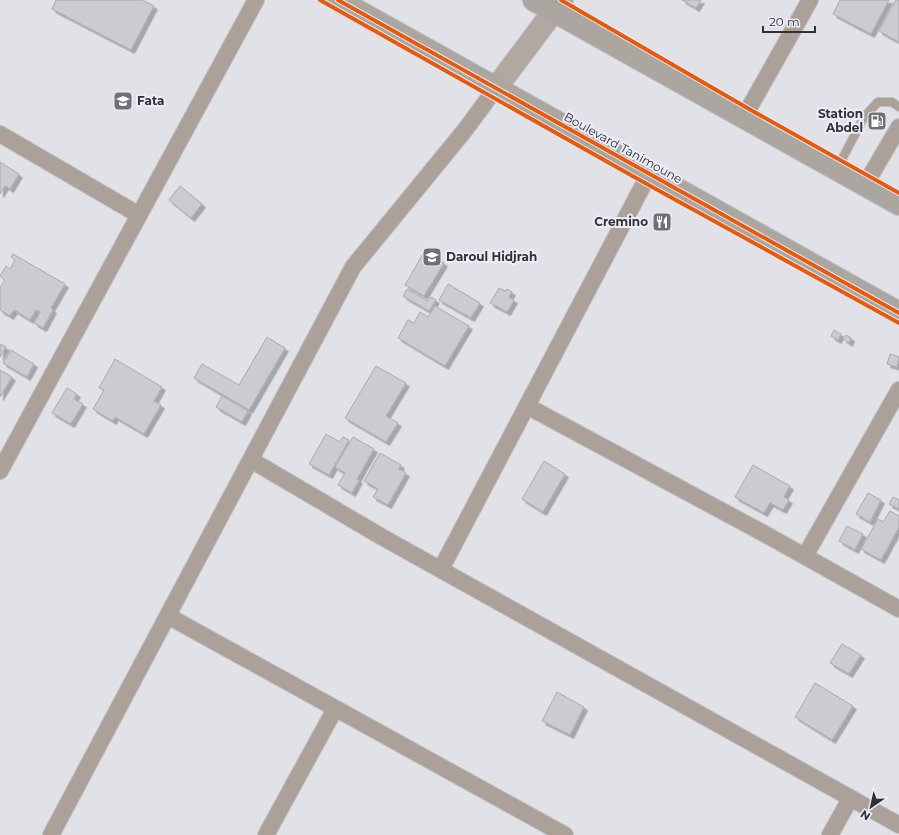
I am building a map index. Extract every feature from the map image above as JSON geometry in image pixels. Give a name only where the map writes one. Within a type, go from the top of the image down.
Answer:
[{"type":"main road","name":"Boulevard Tanimoune","points":[[338,0],[899,313]]},
{"type":"main road","points":[[534,0],[558,5],[744,118],[899,204]]},
{"type":"street","points":[[0,471],[256,0]]},
{"type":"street","points":[[744,118],[810,0]]},
{"type":"street","points":[[51,835],[353,267],[465,130],[558,5]]},
{"type":"street","points":[[864,185],[899,126]]},
{"type":"street","points":[[0,134],[139,215]]},
{"type":"street","points":[[441,570],[649,174]]},
{"type":"street","points":[[805,556],[899,390]]},
{"type":"street","points":[[527,406],[805,556],[899,609]]},
{"type":"street","points":[[251,460],[441,570],[899,825]]},
{"type":"street","points":[[168,616],[565,835]]},
{"type":"street","points":[[266,835],[335,709]]},
{"type":"street","points":[[830,835],[850,799]]},
{"type":"lane","points":[[837,170],[869,110],[878,102],[892,102],[899,107]]},
{"type":"building","points":[[56,0],[142,0],[154,6],[131,50],[52,9]]},
{"type":"building","points":[[682,0],[701,0],[696,8]]},
{"type":"building","points":[[840,0],[889,0],[871,34],[833,14]]},
{"type":"building","points":[[896,0],[899,1],[899,42],[879,31]]},
{"type":"building","points":[[0,162],[19,174],[10,189],[5,186],[0,194]]},
{"type":"building","points":[[180,186],[202,204],[191,218],[169,200]]},
{"type":"building","points":[[424,252],[444,263],[424,296],[405,285]]},
{"type":"building","points":[[13,254],[65,284],[51,308],[53,310],[43,328],[34,323],[40,312],[36,310],[30,320],[14,310],[10,316],[0,310],[0,287],[5,280],[0,276],[6,266],[10,269],[15,260],[11,257]]},
{"type":"building","points":[[448,284],[480,303],[471,318],[439,300]]},
{"type":"building","points":[[499,288],[506,291],[507,289],[512,292],[509,297],[514,300],[507,312],[490,303]]},
{"type":"building","points":[[407,289],[428,301],[431,297],[436,300],[429,311],[403,296]]},
{"type":"building","points":[[435,306],[469,326],[445,366],[398,338],[408,320],[414,323],[420,312],[428,317]]},
{"type":"building","points":[[834,330],[841,334],[838,340],[831,336]]},
{"type":"building","points":[[846,335],[851,338],[849,343],[843,339]]},
{"type":"building","points":[[267,337],[285,348],[249,410],[194,378],[202,364],[239,385]]},
{"type":"building","points":[[0,344],[6,347],[0,357]]},
{"type":"building","points":[[11,350],[34,364],[27,377],[3,363]]},
{"type":"building","points":[[890,354],[899,357],[897,367],[887,364]]},
{"type":"building","points":[[115,359],[162,387],[154,401],[161,405],[144,434],[115,417],[113,421],[93,409],[104,390],[99,388]]},
{"type":"building","points":[[376,366],[406,383],[386,416],[398,423],[386,442],[345,418]]},
{"type":"building","points":[[0,370],[12,377],[0,397]]},
{"type":"building","points":[[67,388],[77,394],[74,399],[83,404],[71,424],[52,413]]},
{"type":"building","points":[[222,396],[248,411],[242,422],[216,407]]},
{"type":"building","points":[[326,434],[340,442],[343,437],[349,440],[329,475],[309,464]]},
{"type":"building","points":[[353,437],[374,449],[357,479],[359,480],[352,493],[338,485],[345,473],[335,467]]},
{"type":"building","points":[[380,453],[401,465],[399,469],[406,473],[388,505],[373,497],[378,489],[364,481]]},
{"type":"building","points":[[544,461],[565,474],[543,512],[522,499]]},
{"type":"building","points":[[753,465],[790,486],[784,497],[789,500],[783,510],[770,503],[764,513],[735,497]]},
{"type":"building","points":[[868,493],[881,500],[870,522],[856,514]]},
{"type":"building","points":[[893,497],[899,500],[899,509],[889,504]]},
{"type":"building","points":[[890,511],[899,516],[899,527],[881,560],[861,549],[878,519],[883,522]]},
{"type":"building","points":[[847,526],[863,534],[855,550],[839,541]]},
{"type":"building","points":[[842,644],[861,655],[849,674],[830,663]]},
{"type":"building","points":[[815,683],[853,706],[832,740],[795,717]]},
{"type":"building","points":[[557,692],[584,707],[570,735],[542,721]]},
{"type":"cycle path","points":[[320,0],[645,183],[899,323]]},
{"type":"cycle path","points":[[338,0],[899,313]]},
{"type":"cycle path","points":[[561,0],[749,109],[899,193]]},
{"type":"place","name":"Fata","points":[[123,101]]},
{"type":"place","name":"Station Abdel","points":[[877,121]]},
{"type":"place","name":"Cremino","points":[[662,222]]},
{"type":"place","name":"Daroul Hidjrah","points":[[432,257]]}]
